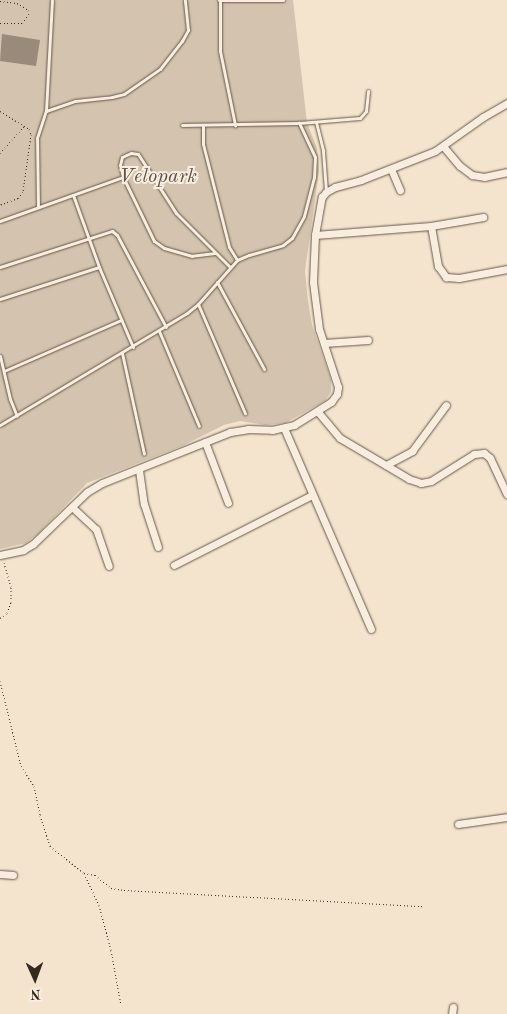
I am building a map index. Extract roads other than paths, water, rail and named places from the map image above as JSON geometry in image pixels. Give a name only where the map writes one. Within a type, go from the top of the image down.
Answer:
[{"type":"street","points":[[0,555],[23,550],[33,544],[94,488],[239,429],[284,428],[318,412],[332,402],[338,394],[336,380],[324,343],[314,296],[315,235],[319,205],[326,192],[422,157],[443,146],[483,117],[507,103]]},
{"type":"street","points":[[443,146],[460,166],[472,175],[484,177],[507,172]]},
{"type":"street","points":[[391,169],[400,190]]},
{"type":"street","points":[[315,235],[431,226],[483,217]]},
{"type":"street","points":[[431,226],[438,266],[446,277],[459,278],[507,269]]},
{"type":"street","points":[[324,343],[368,340]]},
{"type":"street","points":[[386,465],[412,451],[446,405]]},
{"type":"street","points":[[318,412],[340,438],[421,483],[431,481],[474,454],[484,453],[490,458],[507,494]]},
{"type":"street","points":[[284,428],[371,629]]},
{"type":"street","points":[[205,442],[228,504]]},
{"type":"street","points":[[139,470],[144,504],[158,547]]},
{"type":"street","points":[[174,565],[312,495]]},
{"type":"street","points":[[72,507],[96,529],[109,566]]},
{"type":"street","points":[[458,824],[507,817]]},
{"type":"street","points":[[0,874],[13,874]]},
{"type":"lane","points":[[38,206],[37,138],[46,111],[52,0]]},
{"type":"lane","points":[[46,111],[75,101],[124,94],[160,69],[182,41],[188,30],[185,0]]},
{"type":"lane","points":[[235,125],[220,52],[220,0],[283,0]]},
{"type":"lane","points":[[182,126],[299,123],[360,118],[366,111],[368,91]]},
{"type":"lane","points":[[316,122],[323,151],[326,192]]},
{"type":"lane","points":[[0,425],[166,327],[198,304],[237,260],[289,242],[304,216],[314,177],[314,157],[299,123]]},
{"type":"lane","points":[[203,126],[203,144],[229,247],[237,260]]},
{"type":"lane","points":[[215,254],[192,256],[164,248],[154,241],[122,177],[120,166],[122,157],[131,153],[138,154],[176,213],[230,267]]},
{"type":"lane","points":[[0,221],[122,177]]},
{"type":"lane","points":[[72,195],[99,267],[133,347]]},
{"type":"lane","points":[[0,267],[109,231],[115,233],[166,327]]},
{"type":"lane","points":[[0,299],[99,267]]},
{"type":"lane","points":[[217,282],[264,368]]},
{"type":"lane","points":[[198,304],[245,414]]},
{"type":"lane","points":[[4,371],[122,320]]},
{"type":"lane","points":[[159,331],[199,426]]},
{"type":"lane","points":[[122,352],[144,454]]},
{"type":"lane","points":[[0,356],[10,399],[17,416]]},
{"type":"park label","name":"Velopark","points":[[158,177]]}]
